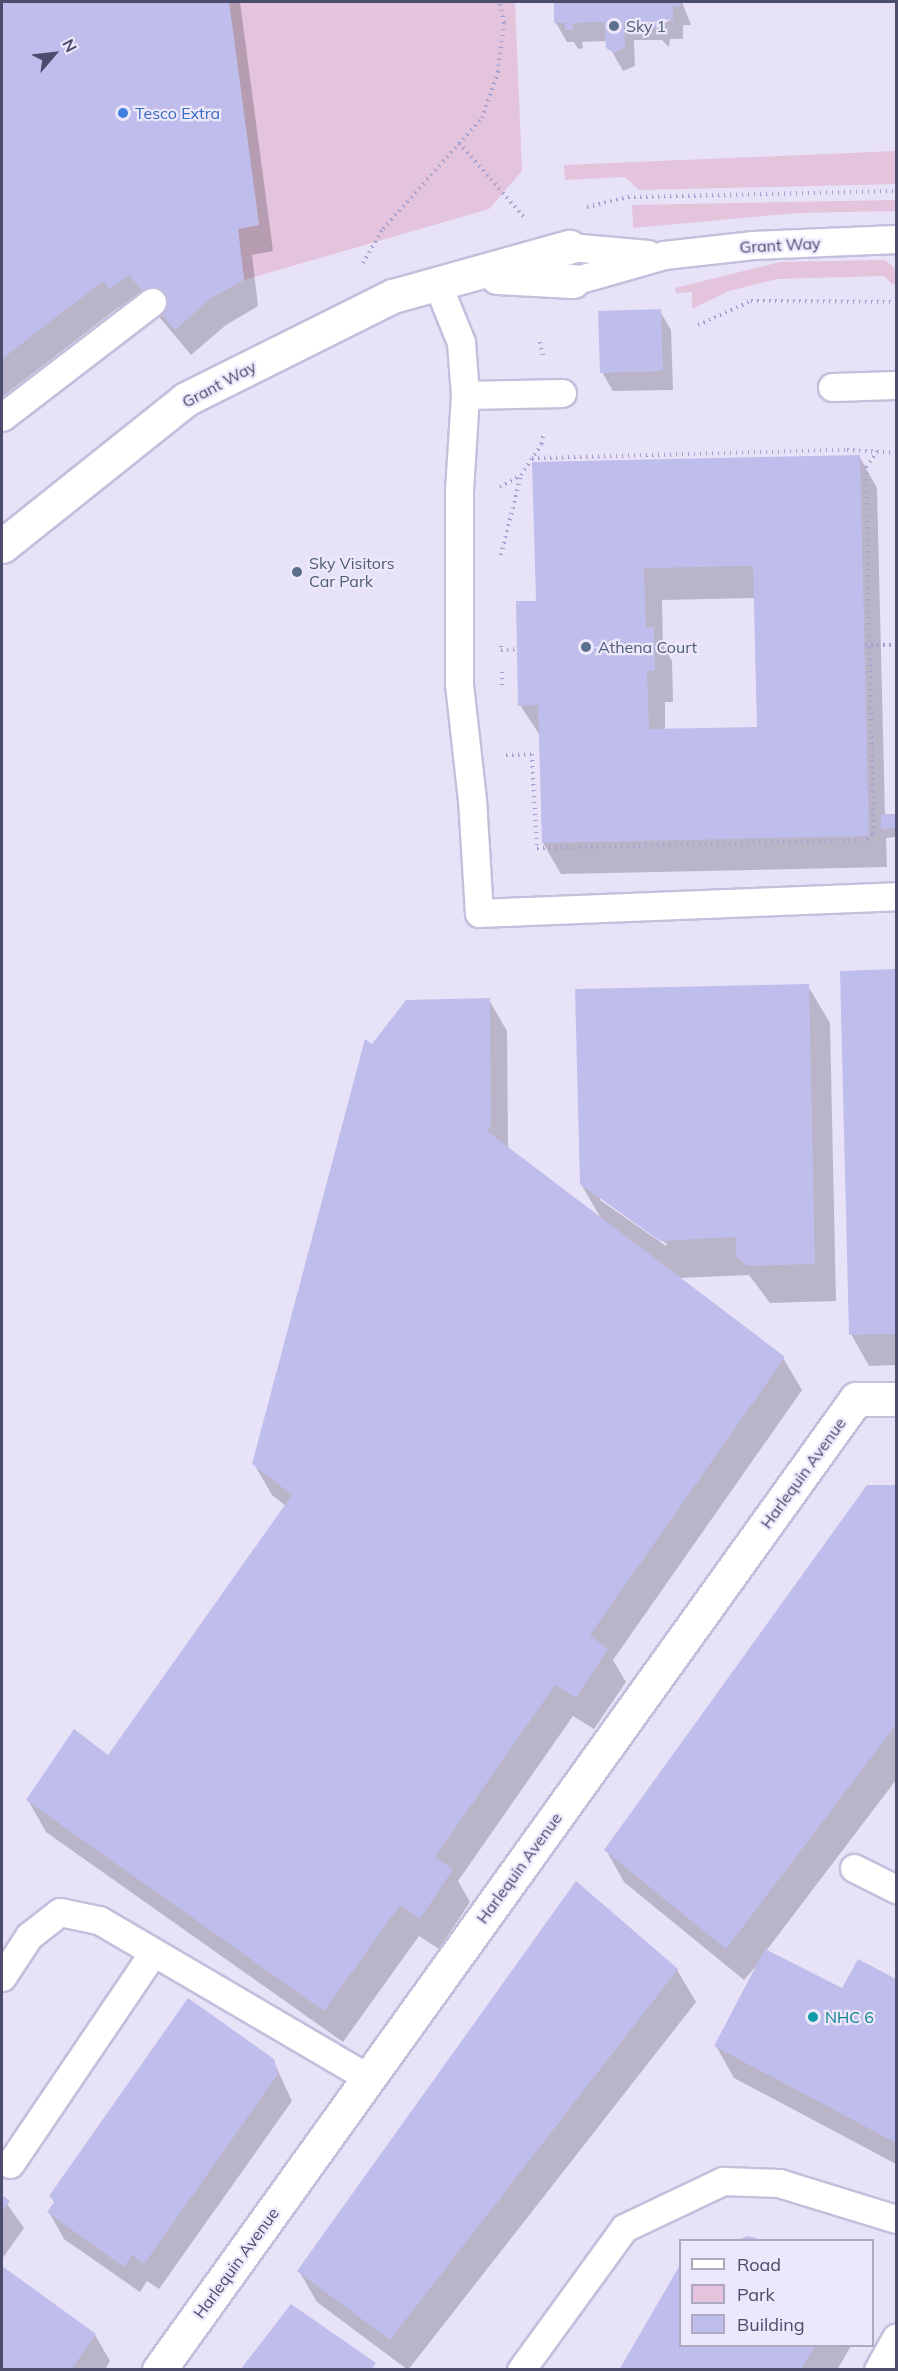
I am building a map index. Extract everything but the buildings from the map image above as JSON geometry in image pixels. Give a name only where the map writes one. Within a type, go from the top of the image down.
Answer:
[{"type":"street","name":"Grant Way","points":[[2,546],[186,399],[393,296],[569,247]]},
{"type":"street","name":"Grant Way","points":[[468,275],[573,281]]},
{"type":"street","name":"Harlequin Avenue","points":[[159,2370],[856,1399],[897,1399]]},
{"type":"lane","name":"Grant Way","points":[[573,281],[664,255],[753,246],[897,239]]},
{"type":"lane","name":"Grant Way","points":[[569,247],[664,255]]},
{"type":"lane","points":[[436,284],[461,342],[465,395],[459,491],[459,684],[472,799],[479,913],[897,896]]},
{"type":"lane","points":[[2,417],[152,303]]},
{"type":"lane","points":[[832,387],[897,385]]},
{"type":"lane","points":[[465,395],[562,393]]},
{"type":"lane","points":[[854,1868],[897,1889]]},
{"type":"lane","points":[[2,1977],[29,1936],[60,1912],[99,1920],[152,1954],[368,2079]]},
{"type":"lane","points":[[10,2164],[152,1954]]},
{"type":"lane","points":[[521,2370],[624,2228],[723,2181],[779,2182],[897,2219]]},
{"type":"lane","points":[[878,2370],[897,2338]]},
{"type":"path","points":[[362,263],[383,229],[482,118],[498,72],[504,23],[500,2]]},
{"type":"path","points":[[459,143],[526,220]]},
{"type":"path","points":[[576,209],[628,197],[897,191]]},
{"type":"path","points":[[698,325],[751,301],[891,302]]},
{"type":"path","points":[[500,557],[521,475],[542,444],[544,425]]},
{"type":"path","points":[[502,755],[532,754],[537,848],[867,840],[873,834],[867,645],[866,467],[877,452]]},
{"type":"path","points":[[532,458],[897,453]]},
{"type":"path","points":[[495,490],[521,475]]},
{"type":"path","points":[[501,644],[502,692]]},
{"type":"path","points":[[867,645],[897,645]]},
{"type":"path","points":[[501,650],[517,649]]},
{"type":"green space","points":[[229,2],[515,2],[522,171],[489,209],[244,280],[238,229],[259,225]]},
{"type":"green space","points":[[896,151],[896,184],[639,190],[625,177],[565,180],[564,165]]},
{"type":"green space","points":[[896,200],[896,211],[796,213],[633,228],[632,205]]},
{"type":"green space","points":[[885,260],[896,269],[896,283],[892,284],[884,276],[777,279],[729,291],[692,309],[692,292],[676,293],[675,288],[780,262]]},
{"type":"place","name":"Sky 1","points":[[614,26]]},
{"type":"place","name":"Tesco Extra","points":[[123,113]]},
{"type":"place","name":"Sky Visitors Car Park","points":[[297,572]]},
{"type":"place","name":"Athena Court","points":[[586,647]]},
{"type":"place","name":"NHC 6","points":[[813,2017]]}]
